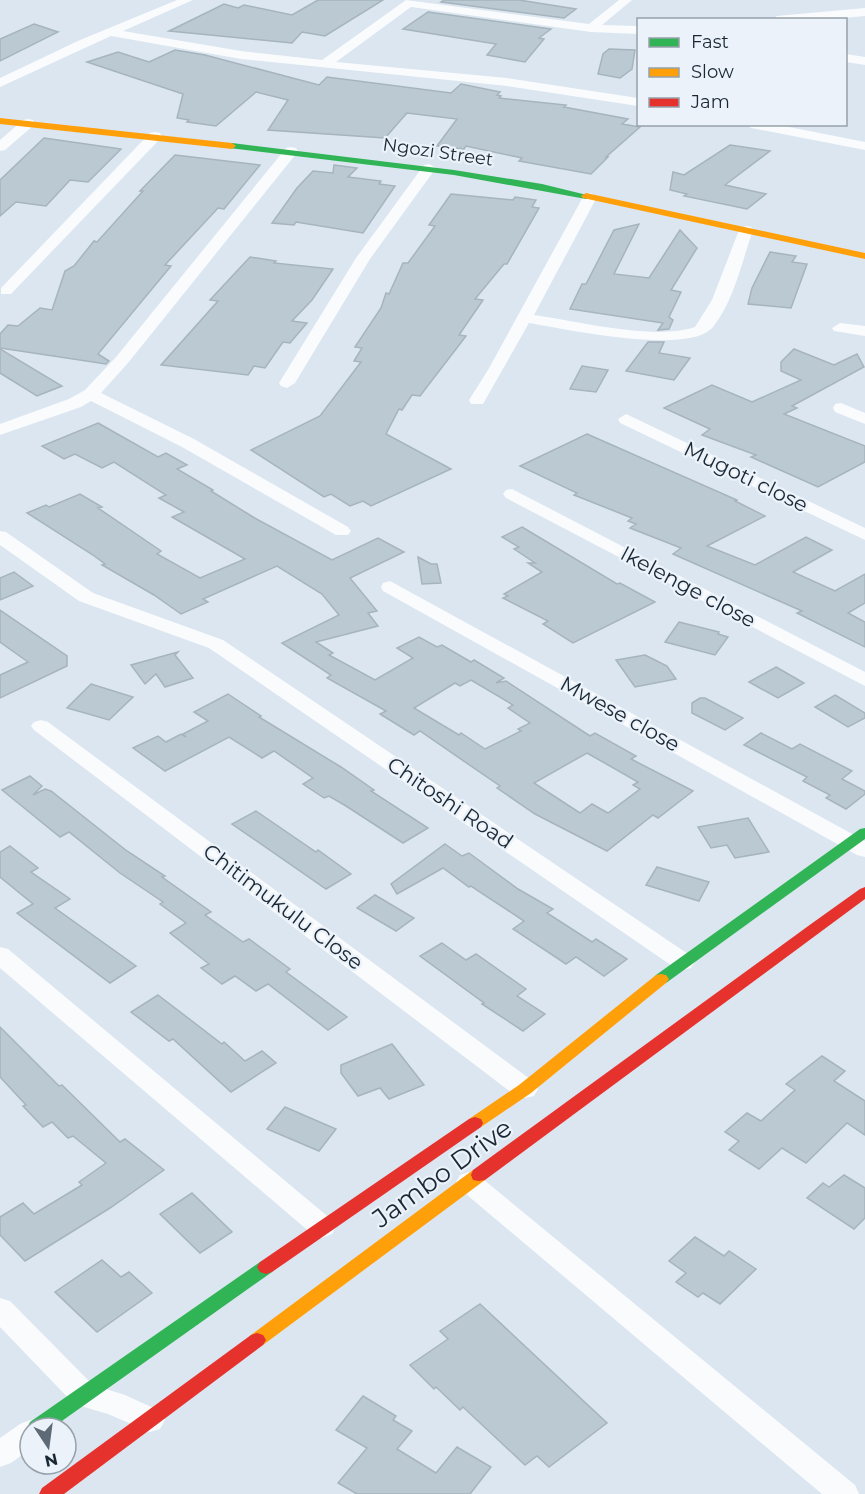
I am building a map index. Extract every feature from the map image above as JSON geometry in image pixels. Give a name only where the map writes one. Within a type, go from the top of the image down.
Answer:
[{"type":"street","points":[[0,83],[110,32],[187,0]]},
{"type":"street","points":[[591,28],[626,0]]},
{"type":"street","points":[[325,64],[410,1],[591,28],[637,30]]},
{"type":"street","points":[[799,18],[865,12]]},
{"type":"street","points":[[110,32],[200,51],[507,80],[637,102]]},
{"type":"street","points":[[847,58],[865,61]]},
{"type":"street","name":"Ngozi Street","points":[[0,121],[291,151],[429,168],[532,184],[865,256]]},
{"type":"street","points":[[0,147],[28,123]]},
{"type":"street","points":[[761,126],[865,147]]},
{"type":"street","points":[[6,291],[155,136]]},
{"type":"street","points":[[0,430],[66,406],[91,394],[122,360],[291,151]]},
{"type":"street","points":[[287,383],[363,258],[429,168]]},
{"type":"street","points":[[477,400],[496,370],[590,197]]},
{"type":"street","points":[[524,318],[673,337],[702,330],[714,315],[746,230]]},
{"type":"street","points":[[840,328],[865,331]]},
{"type":"street","points":[[91,394],[188,443],[342,531]]},
{"type":"street","points":[[841,408],[865,419]]},
{"type":"street","name":"Mugoti close","points":[[626,419],[865,535]]},
{"type":"street","name":"Ikelenge close","points":[[512,494],[865,680]]},
{"type":"street","name":"Chitoshi Road","points":[[0,536],[86,597],[216,644],[683,962]]},
{"type":"street","name":"Mwese close","points":[[390,587],[860,841]]},
{"type":"street","name":"Chitimukulu Close","points":[[41,726],[525,1089]]},
{"type":"street","points":[[54,1416],[322,1227],[525,1089],[683,962],[860,841]]},
{"type":"street","name":"Jambo Drive","points":[[49,1494],[470,1182],[604,1086],[738,983],[865,892]]},
{"type":"street","points":[[0,955],[322,1227]]},
{"type":"street","points":[[470,1182],[844,1494]]},
{"type":"street","points":[[0,1309],[84,1395],[115,1404],[150,1420]]},
{"type":"street","points":[[0,1454],[18,1441]]},
{"type":"building","points":[[318,0],[383,0],[325,36],[302,32],[292,43],[169,31],[224,4],[238,8],[244,5],[292,15]]},
{"type":"building","points":[[444,0],[519,0],[576,9],[564,18],[441,2]]},
{"type":"building","points":[[428,12],[551,29],[539,38],[544,39],[525,62],[487,55],[496,44],[403,29]]},
{"type":"building","points":[[34,24],[58,32],[0,61],[0,39]]},
{"type":"building","points":[[609,49],[635,50],[632,69],[620,78],[598,74],[603,54]]},
{"type":"building","points":[[175,50],[205,55],[319,85],[327,77],[451,93],[461,84],[500,92],[497,95],[501,96],[499,98],[566,105],[564,107],[628,119],[622,124],[640,127],[606,157],[608,157],[591,174],[519,161],[522,158],[466,146],[464,149],[437,146],[457,119],[407,113],[385,138],[268,130],[288,100],[256,92],[216,126],[187,122],[189,120],[177,118],[183,94],[87,62],[118,52],[149,62]]},
{"type":"building","points":[[44,138],[121,149],[88,182],[70,180],[46,206],[16,202],[0,216],[0,180]]},
{"type":"building","points":[[730,145],[770,151],[725,185],[766,194],[747,209],[684,196],[687,194],[670,190],[673,172],[684,175]]},
{"type":"building","points":[[175,155],[260,165],[224,209],[218,208],[165,265],[171,266],[98,354],[109,361],[106,364],[0,348],[0,334],[8,325],[18,326],[40,308],[52,310],[65,271],[74,266],[94,241],[97,242],[143,191],[140,191]]},
{"type":"building","points":[[334,165],[357,168],[348,177],[381,181],[379,184],[395,186],[363,233],[296,222],[294,225],[272,223],[297,188],[313,171],[333,173]]},
{"type":"building","points":[[451,194],[536,200],[532,207],[539,208],[507,264],[504,264],[475,299],[483,300],[459,335],[466,336],[420,396],[412,395],[402,410],[399,409],[386,434],[451,469],[371,506],[363,501],[350,506],[331,494],[324,497],[251,450],[320,416],[361,362],[354,361],[362,348],[355,347],[381,308],[386,293],[389,294],[403,263],[408,263],[435,226],[429,225]]},
{"type":"building","points":[[639,224],[614,274],[649,278],[680,230],[697,248],[671,290],[681,292],[669,317],[673,320],[669,329],[658,330],[663,323],[570,309],[582,284],[586,284],[614,230]]},
{"type":"building","points":[[770,252],[796,256],[792,262],[807,264],[791,308],[748,304],[752,288]]},
{"type":"building","points":[[250,257],[276,261],[274,263],[333,269],[312,300],[292,321],[307,323],[290,343],[283,342],[265,368],[254,366],[248,375],[161,365],[218,301],[210,300]]},
{"type":"building","points":[[648,342],[664,342],[659,353],[690,358],[674,380],[626,371]]},
{"type":"building","points":[[0,349],[62,386],[37,396],[0,373]]},
{"type":"building","points":[[794,349],[834,365],[857,354],[864,367],[792,406],[797,408],[784,414],[865,446],[865,462],[818,487],[751,457],[756,455],[702,435],[710,429],[664,408],[712,385],[752,402],[801,380],[781,371],[781,362]]},
{"type":"building","points":[[582,366],[608,370],[596,392],[570,389]]},
{"type":"building","points":[[98,423],[158,457],[166,453],[187,465],[177,469],[253,517],[332,560],[378,538],[404,552],[350,578],[377,611],[368,613],[378,626],[316,642],[333,653],[329,655],[375,680],[413,658],[397,648],[419,637],[437,647],[442,645],[504,678],[496,683],[506,681],[590,736],[595,733],[636,756],[631,759],[693,791],[658,818],[653,815],[607,851],[535,814],[497,788],[500,786],[420,731],[414,735],[380,714],[386,711],[327,678],[331,675],[282,643],[339,615],[322,594],[277,566],[203,599],[208,602],[181,614],[154,595],[102,565],[105,564],[27,513],[80,494],[102,507],[98,508],[161,551],[157,554],[200,578],[245,559],[172,517],[184,512],[159,498],[166,495],[114,462],[102,468],[75,454],[64,459],[42,446]],"holes":[[[471,680],[513,705],[508,708],[530,723],[518,729],[521,731],[485,749],[461,733],[459,735],[414,708],[455,683],[460,686]],[[587,753],[638,782],[633,785],[640,789],[608,813],[592,804],[580,813],[534,783]]]},
{"type":"building","points":[[587,434],[737,500],[735,501],[765,516],[707,546],[755,565],[806,537],[832,550],[793,572],[835,591],[865,574],[865,603],[848,613],[865,622],[865,647],[797,613],[802,611],[673,554],[681,548],[630,528],[636,524],[628,521],[632,518],[574,495],[577,493],[520,466]]},
{"type":"building","points":[[522,527],[617,584],[620,583],[655,602],[573,643],[543,624],[548,621],[503,598],[508,596],[504,594],[542,572],[528,563],[535,563],[514,549],[519,547],[502,537]]},
{"type":"building","points":[[418,557],[431,564],[437,564],[441,583],[422,584]]},
{"type":"building","points":[[14,572],[33,586],[0,600],[0,578]]},
{"type":"building","points":[[0,610],[67,656],[67,666],[0,698],[0,675],[28,662],[0,642]]},
{"type":"building","points":[[679,622],[719,632],[718,634],[728,637],[715,655],[665,642]]},
{"type":"building","points":[[178,652],[175,655],[193,678],[165,687],[156,674],[145,684],[131,665]]},
{"type":"building","points":[[645,655],[667,666],[676,679],[635,687],[616,660]]},
{"type":"building","points":[[776,667],[804,683],[778,698],[749,682]]},
{"type":"building","points":[[91,684],[133,697],[109,720],[67,708]]},
{"type":"building","points":[[228,694],[261,716],[259,717],[341,767],[374,790],[371,791],[428,828],[403,843],[346,806],[329,796],[324,798],[303,784],[313,778],[274,751],[262,758],[229,737],[165,771],[133,748],[158,736],[166,742],[181,734],[186,737],[183,734],[208,721],[194,712]]},
{"type":"building","points":[[835,695],[865,713],[865,718],[848,727],[815,707]]},
{"type":"building","points":[[705,698],[743,718],[725,730],[692,713],[692,703]]},
{"type":"building","points":[[761,733],[792,749],[800,744],[852,771],[842,779],[865,791],[865,794],[846,809],[826,798],[830,795],[803,781],[807,777],[744,745]]},
{"type":"building","points":[[30,776],[42,786],[33,795],[45,789],[51,791],[127,851],[165,876],[162,877],[211,912],[205,915],[243,942],[249,939],[290,969],[286,972],[347,1017],[328,1030],[268,984],[256,991],[235,976],[222,984],[201,968],[209,964],[170,933],[186,923],[160,904],[163,902],[120,873],[69,832],[60,837],[2,790]]},
{"type":"building","points":[[256,811],[351,874],[326,889],[232,824]]},
{"type":"building","points":[[748,818],[769,852],[735,858],[727,845],[711,848],[698,827]]},
{"type":"building","points":[[445,844],[462,856],[469,853],[518,889],[553,909],[547,913],[592,942],[596,939],[627,959],[604,976],[576,957],[566,964],[513,929],[524,921],[443,868],[397,894],[391,884]]},
{"type":"building","points":[[10,846],[38,868],[31,872],[70,899],[55,908],[136,966],[110,983],[17,913],[33,904],[0,877],[0,852]]},
{"type":"building","points":[[657,867],[709,882],[699,901],[646,885]]},
{"type":"building","points":[[375,895],[414,918],[396,931],[357,908]]},
{"type":"building","points":[[442,943],[466,960],[476,954],[526,989],[517,996],[545,1014],[523,1031],[482,1004],[484,1003],[420,956]]},
{"type":"building","points":[[158,995],[222,1044],[224,1042],[245,1061],[262,1051],[276,1063],[231,1092],[173,1039],[169,1041],[131,1012]]},
{"type":"building","points":[[0,1027],[120,1142],[125,1139],[164,1170],[110,1208],[25,1261],[0,1235],[0,1217],[23,1203],[34,1214],[82,1185],[79,1182],[106,1163],[73,1136],[68,1138],[52,1122],[43,1127],[0,1077]]},
{"type":"building","points":[[392,1044],[424,1085],[389,1099],[380,1088],[358,1096],[341,1073],[341,1065]]},
{"type":"building","points":[[822,1056],[845,1071],[834,1081],[865,1101],[865,1135],[847,1123],[806,1163],[782,1148],[759,1169],[729,1150],[739,1141],[725,1132],[747,1113],[761,1121],[795,1090],[786,1084]]},
{"type":"building","points":[[285,1107],[336,1129],[319,1151],[267,1129]]},
{"type":"building","points":[[844,1175],[865,1188],[865,1218],[854,1229],[807,1198],[823,1183],[829,1187]]},
{"type":"building","points":[[192,1193],[232,1232],[200,1253],[160,1214]]},
{"type":"building","points":[[695,1237],[724,1256],[729,1251],[756,1269],[720,1304],[703,1293],[698,1297],[676,1282],[686,1273],[669,1261]]},
{"type":"building","points":[[102,1260],[121,1277],[129,1272],[152,1293],[97,1332],[55,1292]]},
{"type":"building","points":[[480,1304],[607,1423],[549,1467],[537,1456],[525,1465],[463,1407],[460,1410],[410,1365],[448,1339],[440,1331]]},
{"type":"building","points":[[363,1396],[396,1416],[393,1420],[412,1431],[397,1449],[436,1473],[457,1447],[491,1467],[470,1494],[357,1494],[338,1483],[367,1448],[336,1430]]},
{"type":"traffic: fast","points":[[232,146],[454,172],[586,196]]},
{"type":"traffic: fast","points":[[661,979],[865,832]]},
{"type":"traffic: fast","points":[[54,1416],[266,1267]]},
{"type":"traffic: slow","points":[[0,121],[232,146]]},
{"type":"traffic: slow","points":[[586,196],[865,256]]},
{"type":"traffic: slow","points":[[475,1123],[525,1089],[661,979]]},
{"type":"traffic: slow","points":[[257,1340],[479,1175]]},
{"type":"traffic: jam","points":[[479,1175],[865,892]]},
{"type":"traffic: jam","points":[[266,1267],[475,1123]]},
{"type":"traffic: jam","points":[[49,1494],[257,1340]]}]
